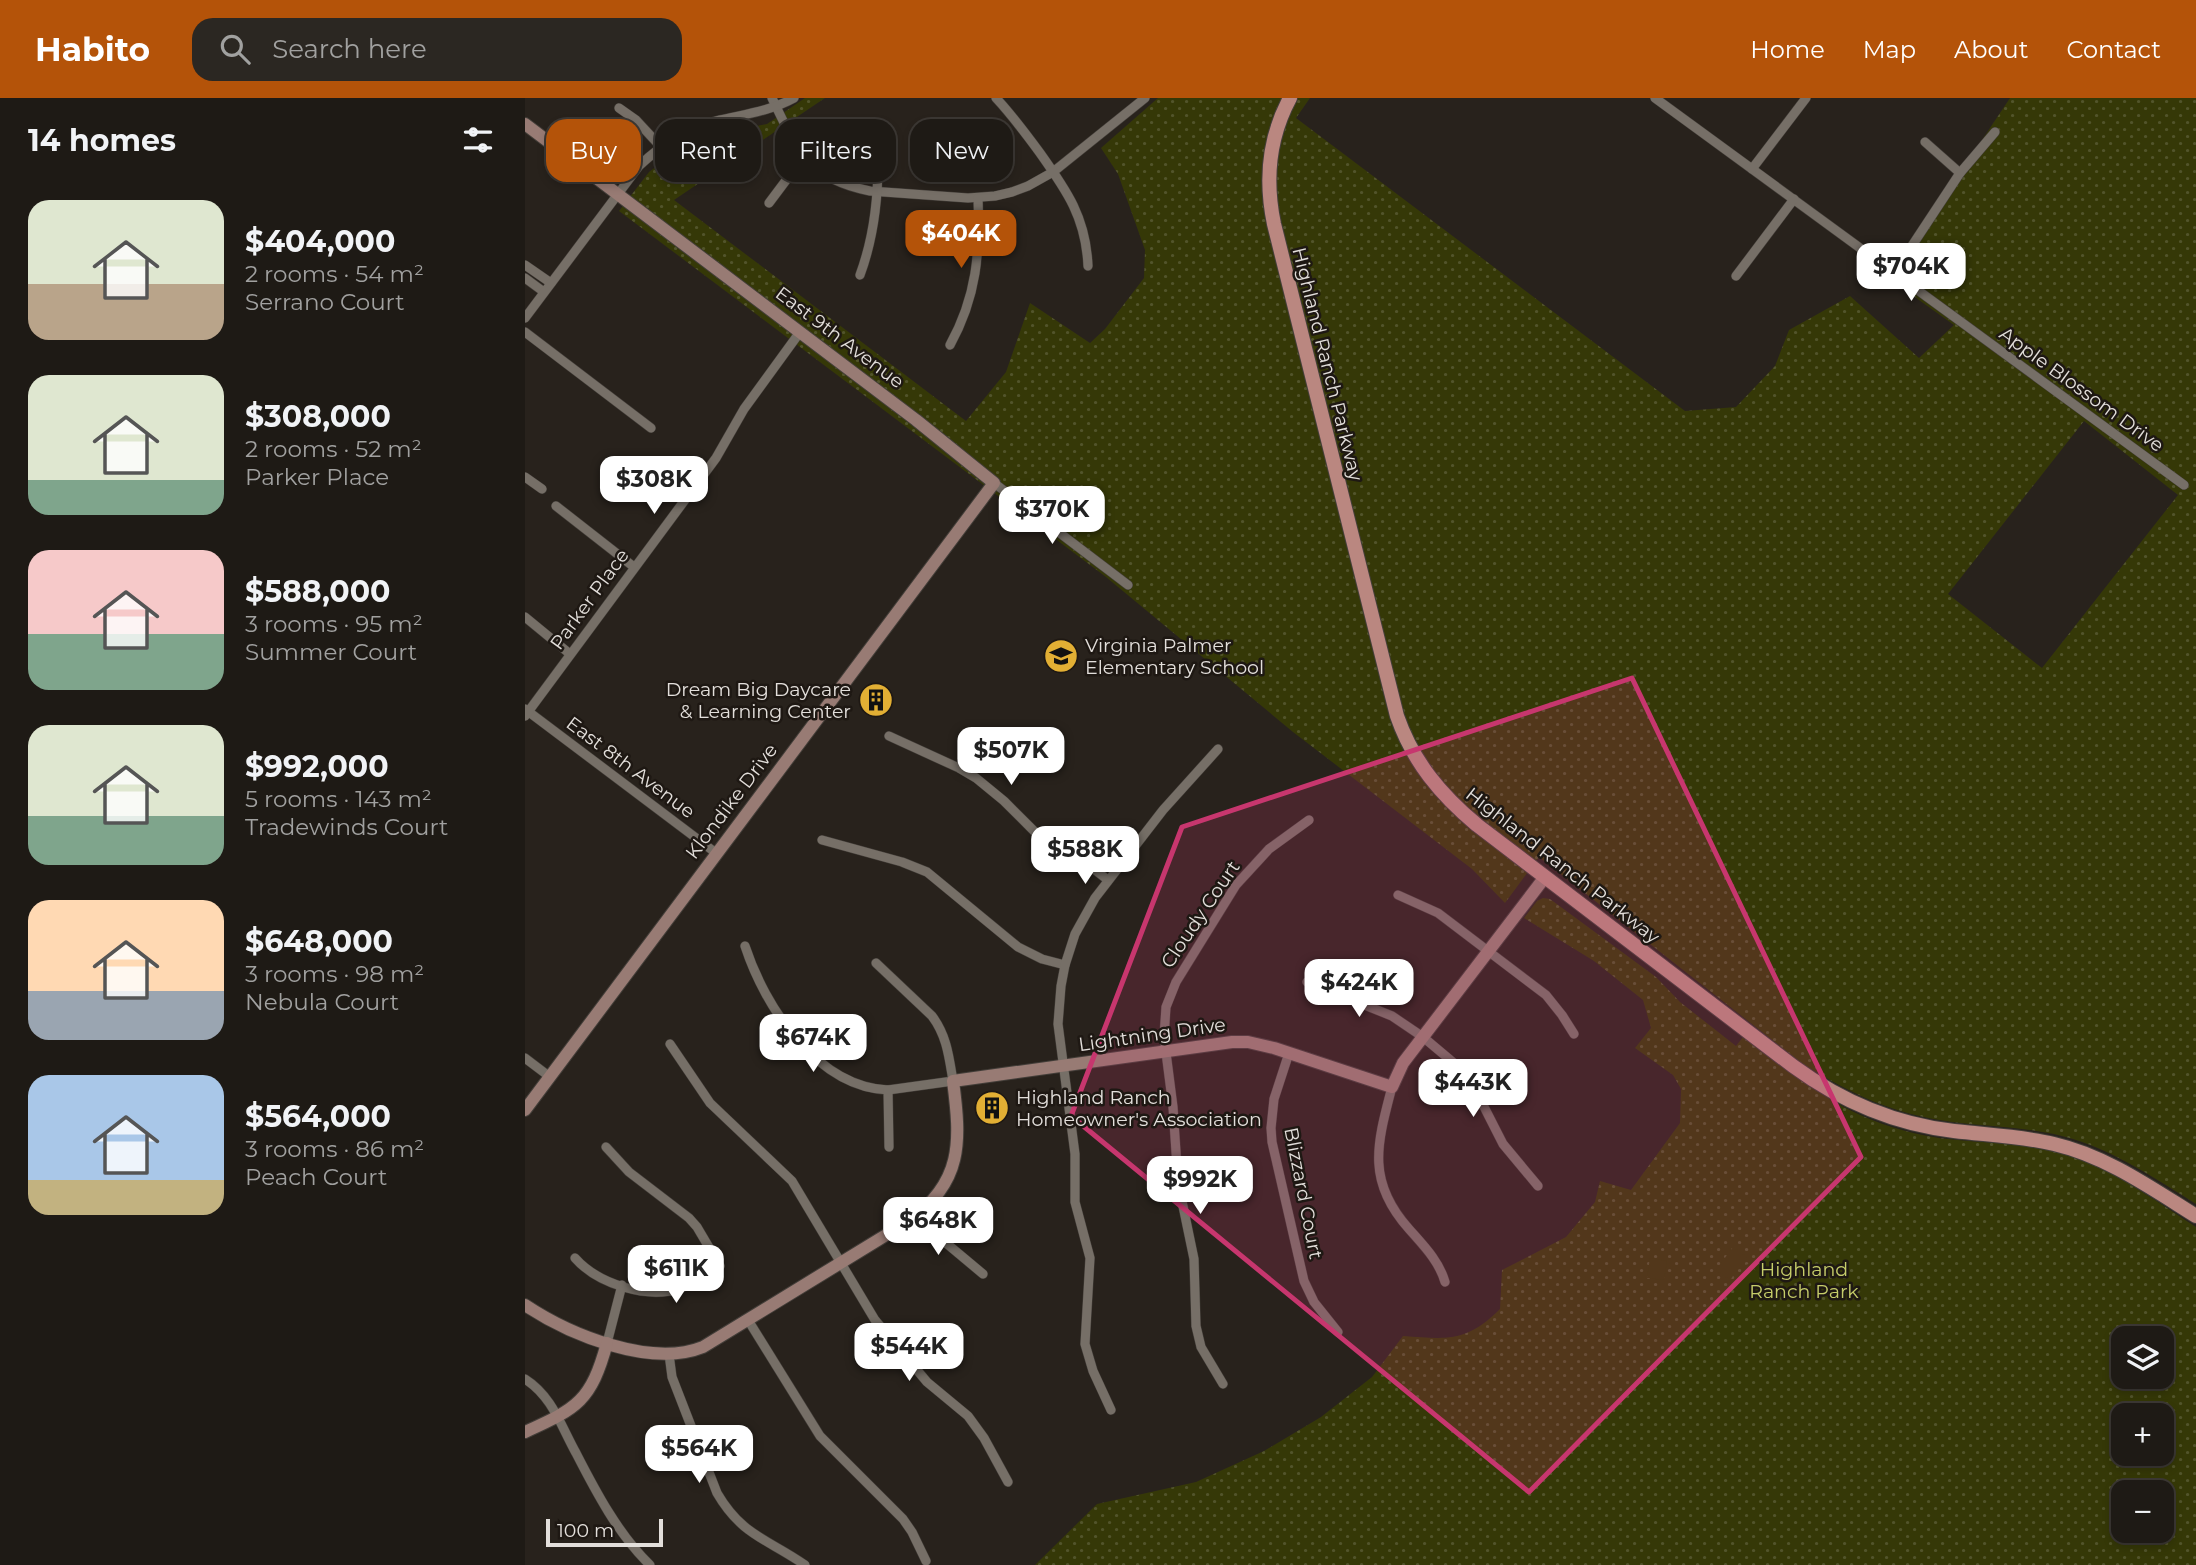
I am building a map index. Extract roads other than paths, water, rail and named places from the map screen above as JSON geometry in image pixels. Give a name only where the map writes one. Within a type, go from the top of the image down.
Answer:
[{"type":"main road","name":"Highland Ranch Parkway","points":[[1290,98],[1272,149],[1269,176],[1271,209],[1397,716],[1414,755],[1443,795],[1471,820],[1793,1066],[1840,1097],[1886,1117],[1929,1127],[2021,1138],[2070,1148],[2118,1168],[2196,1216]]},
{"type":"street","points":[[721,119],[794,98]]},
{"type":"street","points":[[996,98],[1019,124],[1067,192],[1085,236],[1089,266]]},
{"type":"street","name":"Apple Blossom Drive","points":[[1655,98],[2184,485]]},
{"type":"street","points":[[1752,169],[1807,98]]},
{"type":"street","points":[[838,182],[877,192],[978,198],[1012,192],[1053,172],[1138,100]]},
{"type":"street","points":[[774,102],[782,119]]},
{"type":"street","points":[[619,108],[636,120],[655,141]]},
{"type":"street","name":"East 9th Avenue","points":[[525,124],[945,442],[994,483],[1128,585]]},
{"type":"street","points":[[1895,273],[1960,173],[1995,132]]},
{"type":"street","points":[[1925,142],[1960,173]]},
{"type":"street","points":[[525,318],[639,166],[655,152]]},
{"type":"street","points":[[769,203],[785,182]]},
{"type":"street","points":[[860,275],[870,242],[877,182]]},
{"type":"street","points":[[950,345],[964,316],[975,276],[979,237],[978,198]]},
{"type":"street","points":[[1736,276],[1794,199]]},
{"type":"street","points":[[525,265],[551,283]]},
{"type":"street","points":[[525,278],[544,292]]},
{"type":"street","points":[[525,332],[651,428]]},
{"type":"street","name":"Parker Place","points":[[526,712],[716,458],[744,409],[800,332]]},
{"type":"street","points":[[525,477],[542,489]]},
{"type":"street","name":"Klondike Drive","points":[[525,1110],[994,483]]},
{"type":"street","points":[[556,506],[635,567]]},
{"type":"street","points":[[525,617],[570,654]]},
{"type":"street","name":"East 8th Avenue","points":[[526,712],[716,853]]},
{"type":"street","points":[[889,736],[976,778],[1005,801],[1034,831],[1073,853],[1108,880]]},
{"type":"street","points":[[1111,1410],[1093,1371],[1085,1344],[1090,1258],[1075,1202],[1075,1154],[1058,1024],[1061,985],[1075,934],[1084,916],[1108,880],[1163,810],[1218,749]]},
{"type":"street","name":"Cloudy Court","points":[[1223,1384],[1206,1356],[1198,1336],[1194,1259],[1178,1182],[1164,1023],[1170,995],[1176,982],[1222,905],[1269,849],[1309,820]]},
{"type":"street","points":[[822,840],[902,862],[927,873],[1018,947],[1042,959],[1065,965]]},
{"type":"street","points":[[1445,1282],[1433,1256],[1389,1202],[1378,1162],[1380,1133],[1392,1087],[1403,1063],[1545,877]]},
{"type":"street","points":[[1398,895],[1439,913],[1546,995],[1574,1034]]},
{"type":"street","points":[[745,946],[755,975],[779,1019],[805,1048],[829,1067],[855,1083],[877,1090],[953,1081]]},
{"type":"street","points":[[525,1305],[566,1329],[607,1343],[669,1354],[692,1351],[748,1320],[930,1204],[943,1186],[957,1151],[958,1123],[948,1048],[932,1016],[876,963]]},
{"type":"street","points":[[1307,982],[1392,1016],[1423,1037],[1461,1069],[1477,1093],[1495,1132],[1538,1186]]},
{"type":"street","name":"Lightning Drive","points":[[953,1081],[1248,1042],[1392,1087]]},
{"type":"street","points":[[670,1044],[715,1108],[792,1181],[875,1320],[927,1381],[957,1405],[978,1427],[1008,1482]]},
{"type":"street","name":"Blizzard Court","points":[[1289,1053],[1273,1106],[1272,1142],[1304,1281],[1314,1302],[1338,1332]]},
{"type":"street","points":[[525,1058],[550,1077]]},
{"type":"street","points":[[888,1090],[889,1147]]},
{"type":"street","points":[[575,1258],[593,1275],[645,1291],[670,1291],[693,1282],[720,1266],[689,1218],[629,1172],[606,1147]]},
{"type":"street","points":[[919,1213],[940,1238],[983,1274]]},
{"type":"street","points":[[525,1432],[558,1417],[578,1404],[593,1384],[622,1285]]},
{"type":"street","points":[[748,1320],[820,1436],[897,1512],[912,1532],[926,1561]]},
{"type":"street","points":[[669,1354],[672,1377],[717,1493],[725,1506],[734,1518],[757,1538],[805,1565]]},
{"type":"street","points":[[525,1379],[543,1393],[619,1528],[650,1565]]},
{"type":"place","name":"Virginia Palmer Elementary School","points":[[1061,656]]},
{"type":"place","name":"Dream Big Daycare & Learning Center","points":[[876,700]]},
{"type":"place","name":"Highland Ranch Homeowner's Association","points":[[992,1108]]},
{"type":"park label","name":"Highland Ranch Park","points":[[1804,1280]]}]
